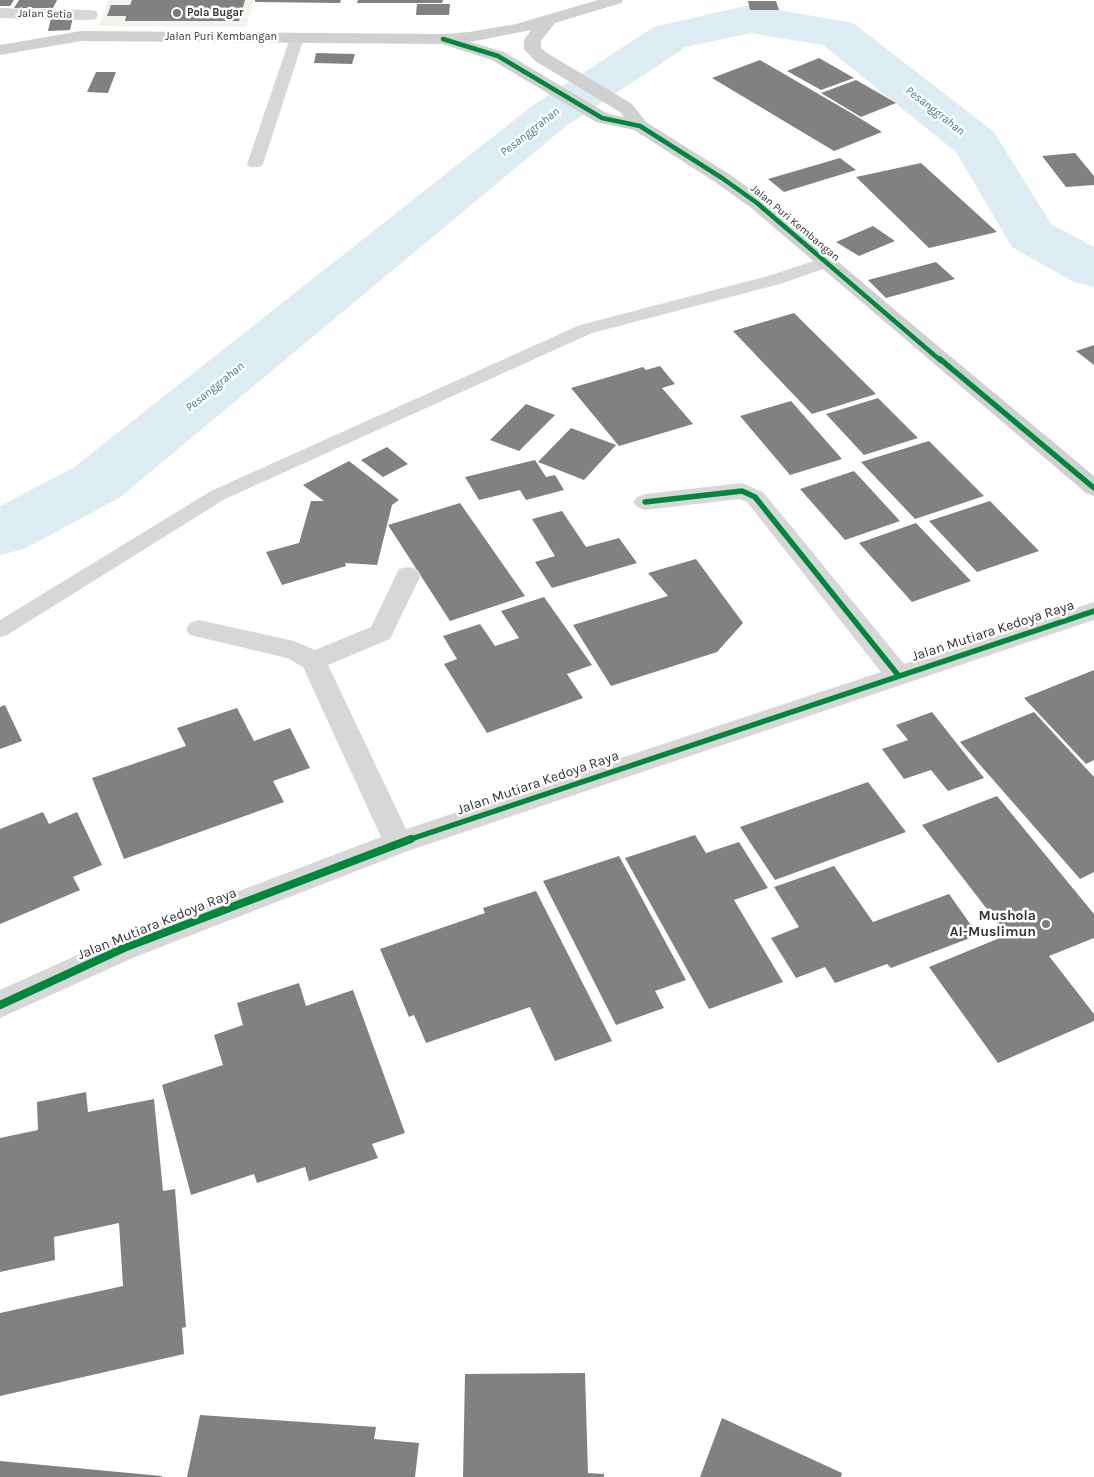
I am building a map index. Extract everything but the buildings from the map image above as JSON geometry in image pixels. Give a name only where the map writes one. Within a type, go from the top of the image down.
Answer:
[{"type":"street","name":"Jalan Puri Kembangan","points":[[0,50],[81,36],[443,39],[492,34],[548,21],[615,0]]},
{"type":"street","name":"Jalan Setia","points":[[0,13],[93,8]]},
{"type":"street","points":[[81,36],[93,8]]},
{"type":"street","name":"Jalan Puri Kembangan","points":[[548,21],[532,40],[533,49],[542,57],[626,108],[640,126]]},
{"type":"street","name":"Jalan Puri Kembangan","points":[[443,39],[480,49],[513,63],[602,118],[640,126],[699,162],[757,203],[1094,488]]},
{"type":"street","points":[[645,502],[742,491],[755,497],[898,675]]},
{"type":"street","points":[[313,661],[381,633],[408,576]]},
{"type":"street","name":"Jalan Mutiara Kedoya Raya","points":[[0,1005],[124,948],[398,843],[1094,611]]},
{"type":"street","points":[[199,629],[294,650],[313,661],[398,843]]},
{"type":"lane","points":[[254,164],[297,38]]},
{"type":"lane","points":[[0,630],[218,495],[568,338],[586,330],[774,280],[826,262]]},
{"type":"shaded area","name":"Pola Bugar","points":[[108,0],[254,0],[246,27],[99,26]]},
{"type":"waterway","name":"Pesanggrahan","points":[[0,533],[96,483],[549,116],[670,37],[750,19],[837,33],[976,143],[1031,235],[1094,270]]},
{"type":"cycle path","points":[[443,39],[498,56],[602,118],[640,126],[722,178],[757,203],[900,326],[1094,488]]},
{"type":"cycle path","points":[[645,502],[742,491],[755,497],[898,675]]},
{"type":"cycle path","points":[[0,1005],[124,948],[398,843],[1094,611]]},
{"type":"place","name":"Pola Bugar","points":[[177,13]]},
{"type":"place","name":"Mushola AI-Muslimun","points":[[1046,924]]}]
